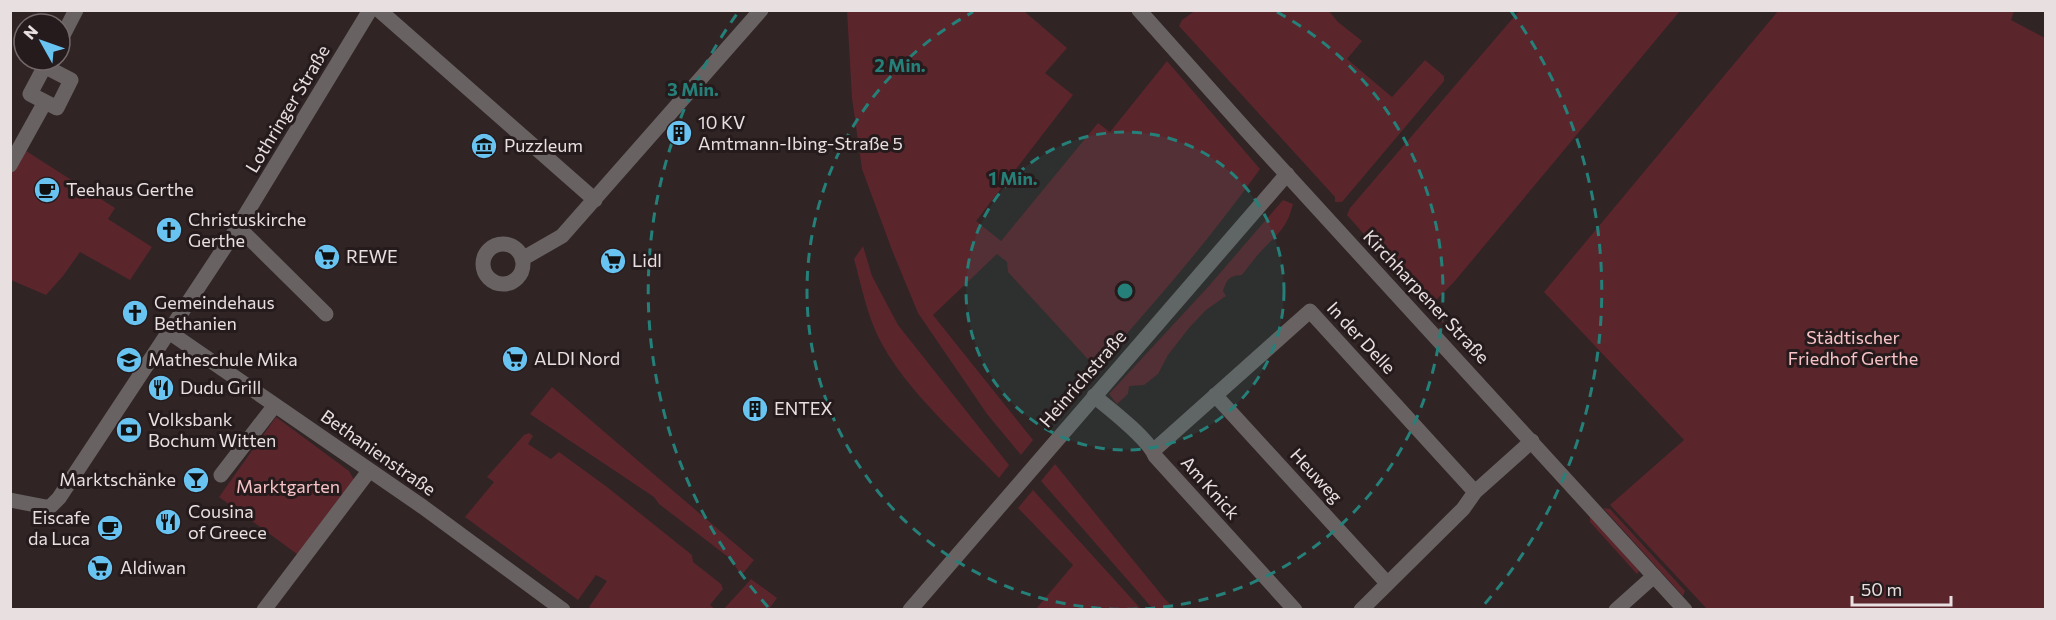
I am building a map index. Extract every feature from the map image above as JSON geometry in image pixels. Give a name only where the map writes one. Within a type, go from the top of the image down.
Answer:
[{"type":"street","name":"Lothringer Straße","points":[[10,500],[51,506],[59,498],[238,227],[370,10]]},
{"type":"street","points":[[379,10],[595,200]]},
{"type":"street","points":[[522,259],[562,236],[761,10]]},
{"type":"street","name":"Kirchharpener Straße","points":[[1139,10],[1685,609]]},
{"type":"street","points":[[41,72],[30,94],[57,108],[71,80],[59,72]]},
{"type":"street","points":[[10,165],[45,102]]},
{"type":"street","name":"Heinrichstraße","points":[[910,609],[1287,174]]},
{"type":"street","points":[[238,227],[326,314]]},
{"type":"street","name":"In der Delle","points":[[1153,451],[1310,311],[1476,492]]},
{"type":"street","name":"Bethanienstraße","points":[[169,332],[441,520],[563,609]]},
{"type":"street","name":"Heuweg","points":[[1215,395],[1387,584]]},
{"type":"street","name":"Am Knick","points":[[1094,396],[1130,427],[1153,451],[1155,456],[1295,609]]},
{"type":"street","points":[[221,475],[275,405]]},
{"type":"street","points":[[1361,609],[1463,509],[1476,492],[1532,441]]},
{"type":"street","points":[[264,609],[369,471]]},
{"type":"street","points":[[1616,609],[1653,576]]},
{"type":"green space","points":[[1196,10],[1329,11],[1338,22],[1362,41],[1347,59],[1392,97],[1425,60],[1444,76],[1444,81],[1342,202],[1335,202],[1335,197],[1179,26],[1182,20]]},
{"type":"green space","points":[[847,11],[1024,11],[1067,48],[1045,73],[1073,95],[976,221],[1001,241],[1098,123],[1110,132],[1167,61],[1260,169],[1181,271],[1096,368],[1008,272],[1007,262],[997,254],[933,315],[1033,440],[1021,455],[987,414],[918,313],[892,250],[862,169],[852,98]]},
{"type":"green space","points":[[1519,11],[1680,11],[1454,282],[1433,303],[1432,309],[1481,361],[1479,364],[1347,215],[1350,208]]},
{"type":"green space","name":"Städtischer Friedhof Gerthe","points":[[1778,11],[2014,11],[2011,20],[2045,38],[2045,609],[1707,609],[1610,505],[1684,440],[1544,292]]},
{"type":"green space","points":[[23,149],[115,208],[108,219],[152,247],[130,280],[80,252],[46,295],[11,280],[11,172]]},
{"type":"green space","points":[[1283,200],[1293,204],[1279,233],[1258,254],[1242,275],[1231,277],[1227,281],[1223,291],[1226,296],[1206,310],[1189,328],[1168,355],[1158,374],[1144,385],[1129,386],[1128,394],[1117,404],[1109,394],[1208,287]]},
{"type":"green space","points":[[863,246],[872,276],[898,325],[1009,465],[999,478],[928,406],[883,346],[870,317],[854,259]]},
{"type":"green space","points":[[552,387],[754,560],[741,576],[732,560],[659,504],[654,497],[530,414]]},
{"type":"green space","name":"Marktgarten","points":[[276,417],[349,471],[356,483],[301,557],[219,497]]},
{"type":"green space","points":[[529,433],[533,436],[528,444],[551,459],[559,452],[692,555],[693,562],[721,584],[723,589],[710,605],[715,609],[593,609],[589,607],[607,581],[596,575],[578,600],[465,517],[494,482],[487,477],[524,435]]},
{"type":"green space","points":[[1055,464],[1175,609],[1153,609],[1041,481]]},
{"type":"green space","points":[[1033,490],[1141,609],[1036,609],[1073,565],[1018,508]]},
{"type":"green space","points":[[1603,508],[1610,509],[1685,591],[1683,596]]},
{"type":"green space","points":[[1590,515],[1639,571],[1637,574],[1590,522]]},
{"type":"green space","points":[[751,579],[777,598],[769,609],[724,609],[744,587]]},
{"type":"place","name":"10 KV Amtmann-Ibing-Straße 5","points":[[679,133]]},
{"type":"place","name":"Puzzleum","points":[[484,146]]},
{"type":"place","name":"Teehaus Gerthe","points":[[47,190]]},
{"type":"place","name":"Christuskirche Gerthe","points":[[169,230]]},
{"type":"place","name":"REWE","points":[[327,257]]},
{"type":"place","name":"Lidl","points":[[613,261]]},
{"type":"place","name":"Gemeindehaus Bethanien","points":[[135,313]]},
{"type":"place","name":"ALDI Nord","points":[[515,359]]},
{"type":"place","name":"Matheschule Mika","points":[[129,360]]},
{"type":"place","name":"Dudu Grill","points":[[161,388]]},
{"type":"place","name":"ENTEX","points":[[755,409]]},
{"type":"place","name":"Volksbank Bochum Witten","points":[[129,430]]},
{"type":"place","name":"Marktschänke","points":[[196,480]]},
{"type":"place","name":"Cousina of Greece","points":[[168,522]]},
{"type":"place","name":"Eiscafe da Luca","points":[[110,528]]},
{"type":"place","name":"Aldiwan","points":[[100,568]]}]
